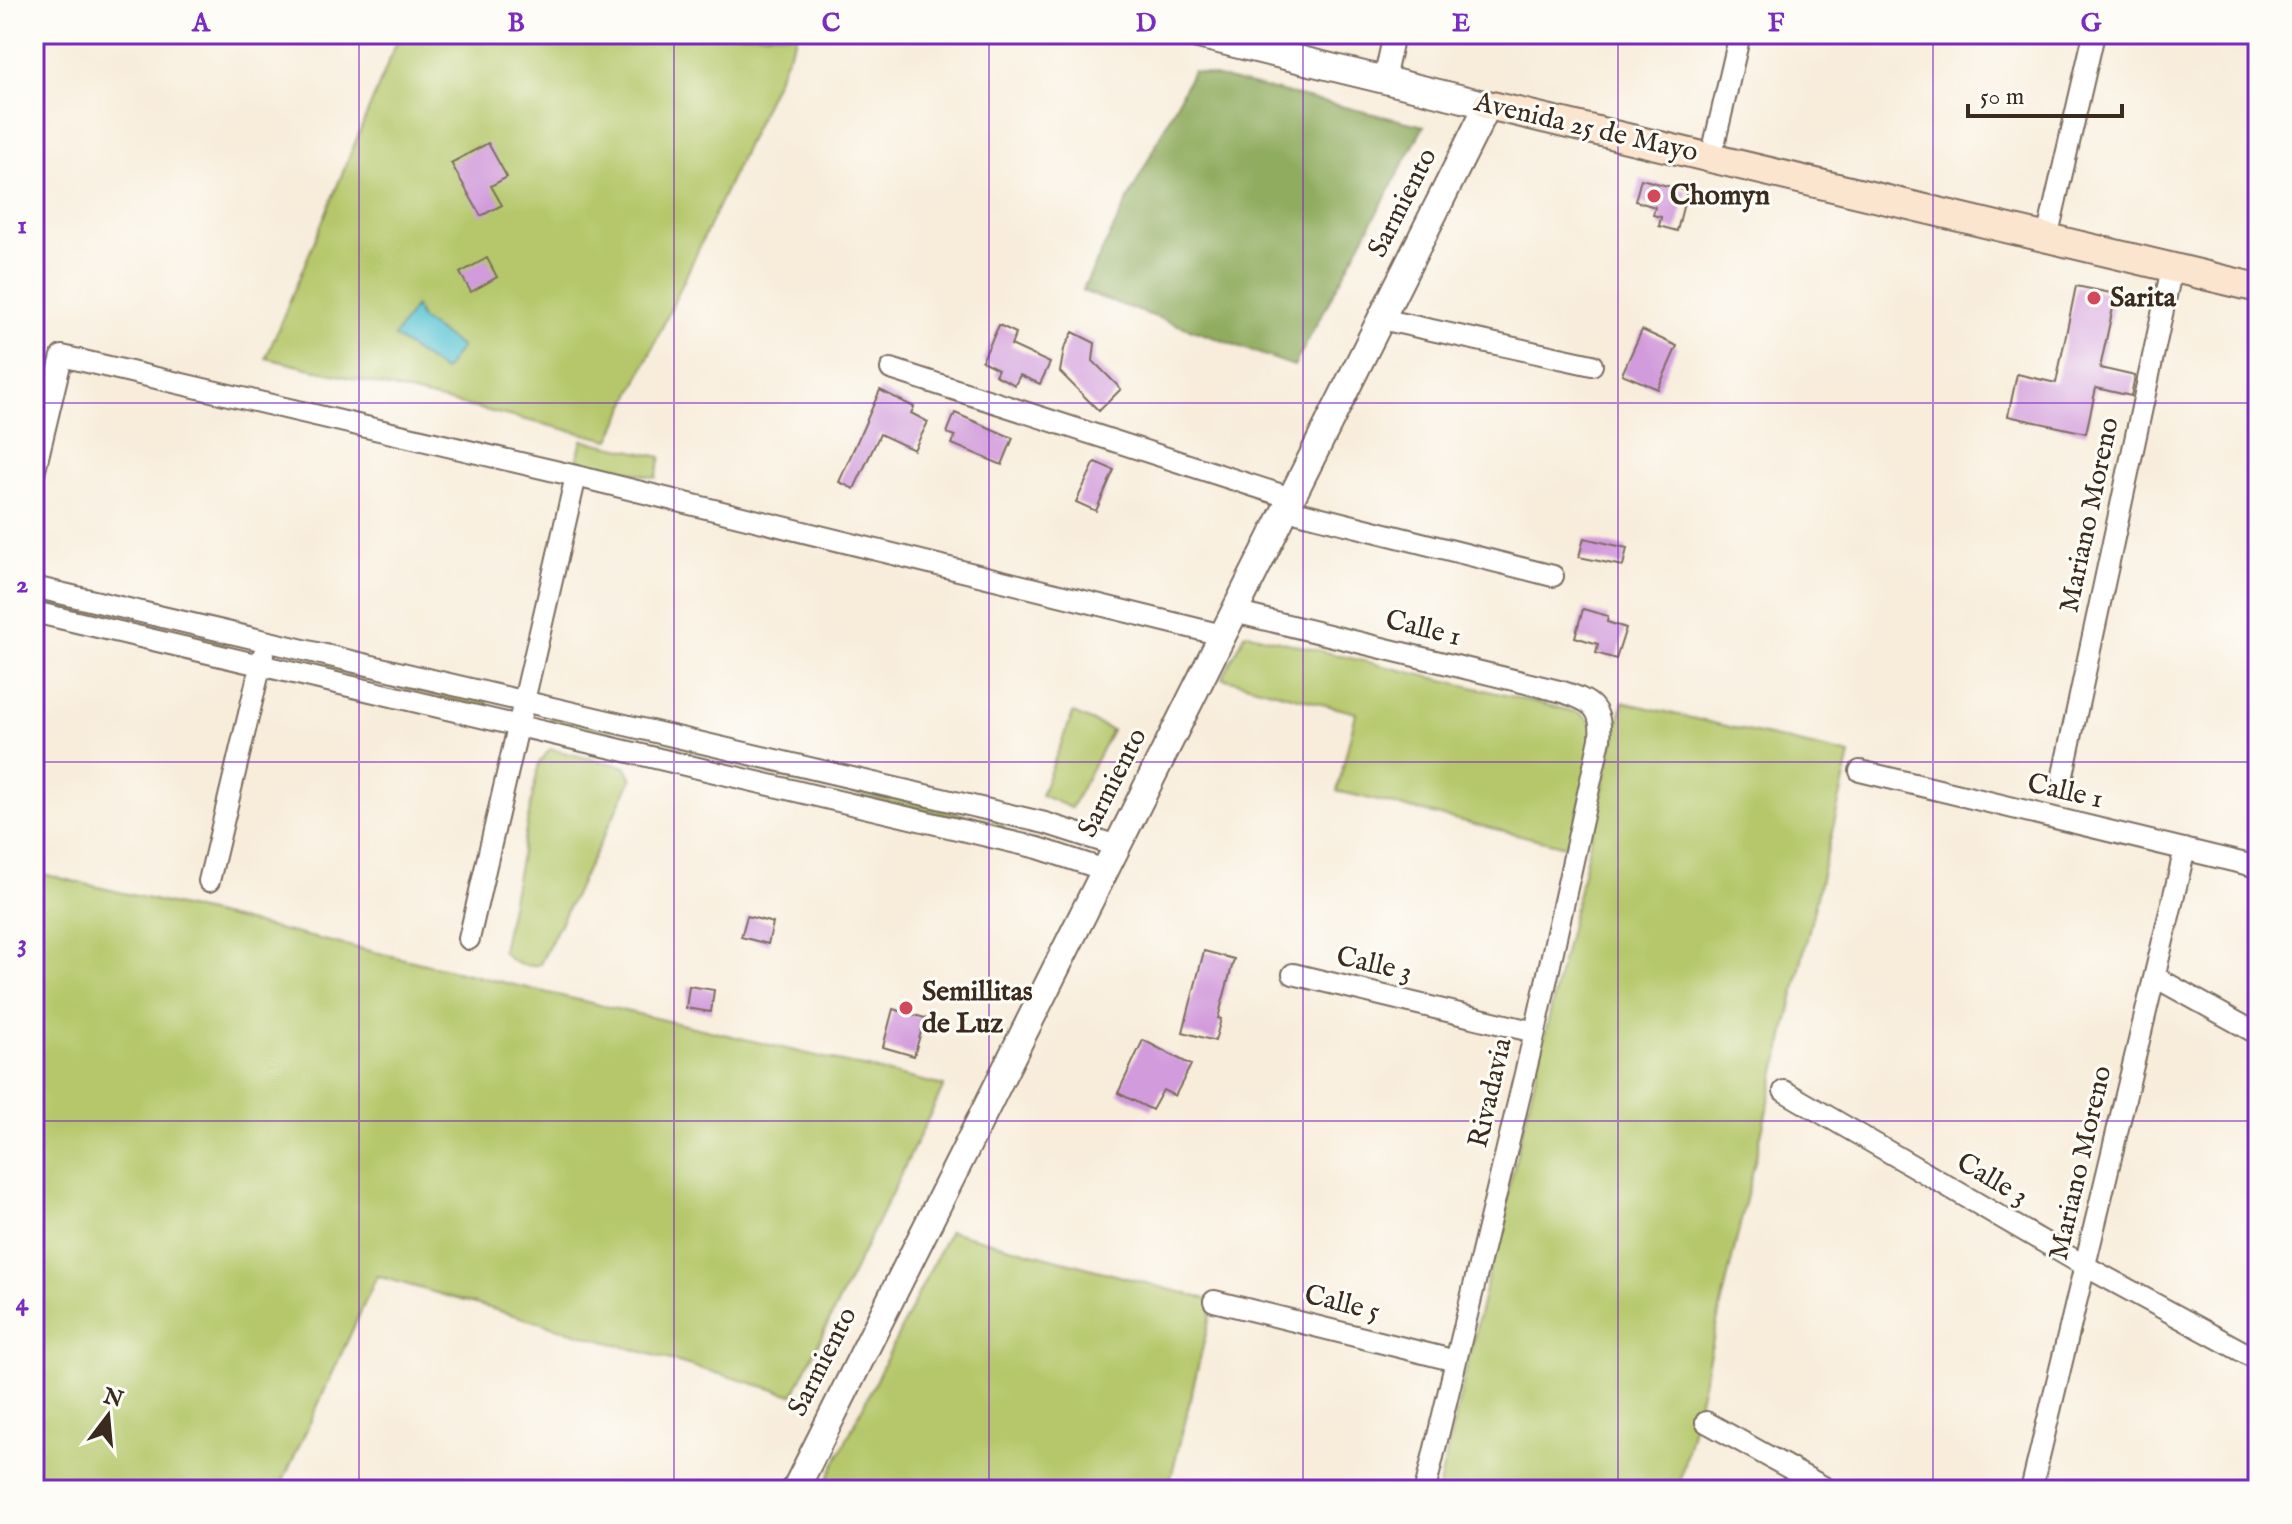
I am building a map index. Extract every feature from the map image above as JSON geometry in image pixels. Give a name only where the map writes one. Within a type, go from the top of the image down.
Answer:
[{"type":"main road","name":"Avenida 25 de Mayo","points":[[1488,105],[2258,288]]},
{"type":"street","name":"Avenida 25 de Mayo","points":[[1194,34],[1488,105]]},
{"type":"street","points":[[1384,80],[1394,34]]},
{"type":"street","points":[[1711,158],[1740,34]]},
{"type":"street","points":[[2047,238],[2094,34]]},
{"type":"street","name":"Sarmiento","points":[[795,1490],[1488,105]]},
{"type":"street","name":"Mariano Moreno","points":[[2063,775],[2172,268]]},
{"type":"street","points":[[1381,319],[1592,365]]},
{"type":"street","name":"Calle 1","points":[[34,474],[62,356],[1228,624],[1563,692],[1596,708]]},
{"type":"street","points":[[891,369],[1288,503],[1553,576]]},
{"type":"street","points":[[469,939],[576,476]]},
{"type":"street","points":[[34,587],[1045,823],[1117,846]]},
{"type":"street","points":[[34,612],[1038,848],[1105,870]]},
{"type":"street","points":[[209,881],[266,641]]},
{"type":"street","name":"Rivadavia","points":[[1425,1490],[1535,1032],[1600,739],[1601,722],[1596,708]]},
{"type":"street","name":"Calle 1","points":[[1860,771],[2258,867]]},
{"type":"street","name":"Mariano Moreno","points":[[2031,1490],[2185,849]]},
{"type":"street","name":"Calle 3","points":[[1293,974],[1535,1032]]},
{"type":"street","points":[[2155,977],[2258,1034]]},
{"type":"street","name":"Calle 3","points":[[1784,1091],[2085,1266],[2258,1360]]},
{"type":"street","name":"Calle 5","points":[[1214,1301],[1456,1361]]},
{"type":"street","points":[[1706,1422],[1829,1490]]},
{"type":"green space","points":[[400,34],[798,34],[610,440],[266,358]]},
{"type":"green space","points":[[1193,71],[1424,126],[1294,366],[1082,291]]},
{"type":"green space","points":[[582,440],[661,457],[656,478],[577,460]]},
{"type":"green space","points":[[41,599],[228,641],[226,646],[39,604]]},
{"type":"green space","points":[[1246,633],[1580,713],[1592,723],[1596,739],[1570,847],[1337,791],[1356,713],[1222,678]]},
{"type":"green space","points":[[298,657],[487,702],[486,708],[297,663]]},
{"type":"green space","points":[[1623,702],[1850,755],[1678,1490],[1438,1490]]},
{"type":"green space","points":[[1073,713],[1112,730],[1071,808],[1041,795]]},
{"type":"green space","points":[[550,717],[1004,824],[1003,829],[549,722]]},
{"type":"green space","points":[[550,749],[626,767],[632,779],[540,964],[524,966],[502,951],[539,763]]},
{"type":"green space","points":[[34,872],[944,1086],[793,1395],[377,1276],[279,1490],[34,1490]]},
{"type":"green space","points":[[949,1231],[1214,1301],[1168,1490],[822,1490]]},
{"type":"water","points":[[415,306],[421,319],[461,347],[444,371],[394,337]]},
{"type":"building","points":[[488,143],[507,177],[491,186],[502,205],[481,216],[451,163]]},
{"type":"building","points":[[1641,179],[1687,191],[1677,231],[1659,226],[1661,217],[1653,215],[1655,207],[1635,201]]},
{"type":"building","points":[[487,258],[497,277],[471,292],[460,273]]},
{"type":"building","points":[[2076,286],[2116,294],[2100,368],[2135,376],[2131,396],[2096,388],[2086,433],[2008,416],[2017,374],[2056,383]]},
{"type":"building","points":[[999,325],[1016,333],[1011,345],[1050,363],[1040,384],[1020,375],[1015,385],[995,375],[998,369],[982,361]]},
{"type":"building","points":[[1642,330],[1677,346],[1658,389],[1622,374]]},
{"type":"building","points":[[1073,332],[1095,343],[1093,361],[1121,389],[1099,411],[1060,372],[1064,349]]},
{"type":"building","points":[[880,390],[914,407],[911,413],[928,422],[914,450],[880,434],[854,489],[839,482]]},
{"type":"building","points":[[955,413],[1013,438],[1002,465],[952,444],[955,436],[947,433]]},
{"type":"building","points":[[1095,462],[1114,470],[1096,511],[1076,502]]},
{"type":"building","points":[[1584,538],[1627,548],[1623,566],[1579,557]]},
{"type":"building","points":[[1583,609],[1608,616],[1607,622],[1626,628],[1616,659],[1596,653],[1598,644],[1575,637]]},
{"type":"building","points":[[747,916],[773,923],[768,944],[741,937]]},
{"type":"building","points":[[1204,951],[1234,959],[1215,1041],[1183,1032]]},
{"type":"building","points":[[689,986],[714,990],[711,1012],[686,1008]]},
{"type":"building","points":[[893,1009],[925,1018],[914,1056],[883,1047]]},
{"type":"building","points":[[1143,1040],[1191,1065],[1175,1096],[1163,1090],[1152,1110],[1118,1093]]},
{"type":"place","name":"Chomyn","points":[[1654,196]]},
{"type":"place","name":"Sarita","points":[[2094,298]]},
{"type":"place","name":"Semillitas de Luz","points":[[906,1008]]}]
